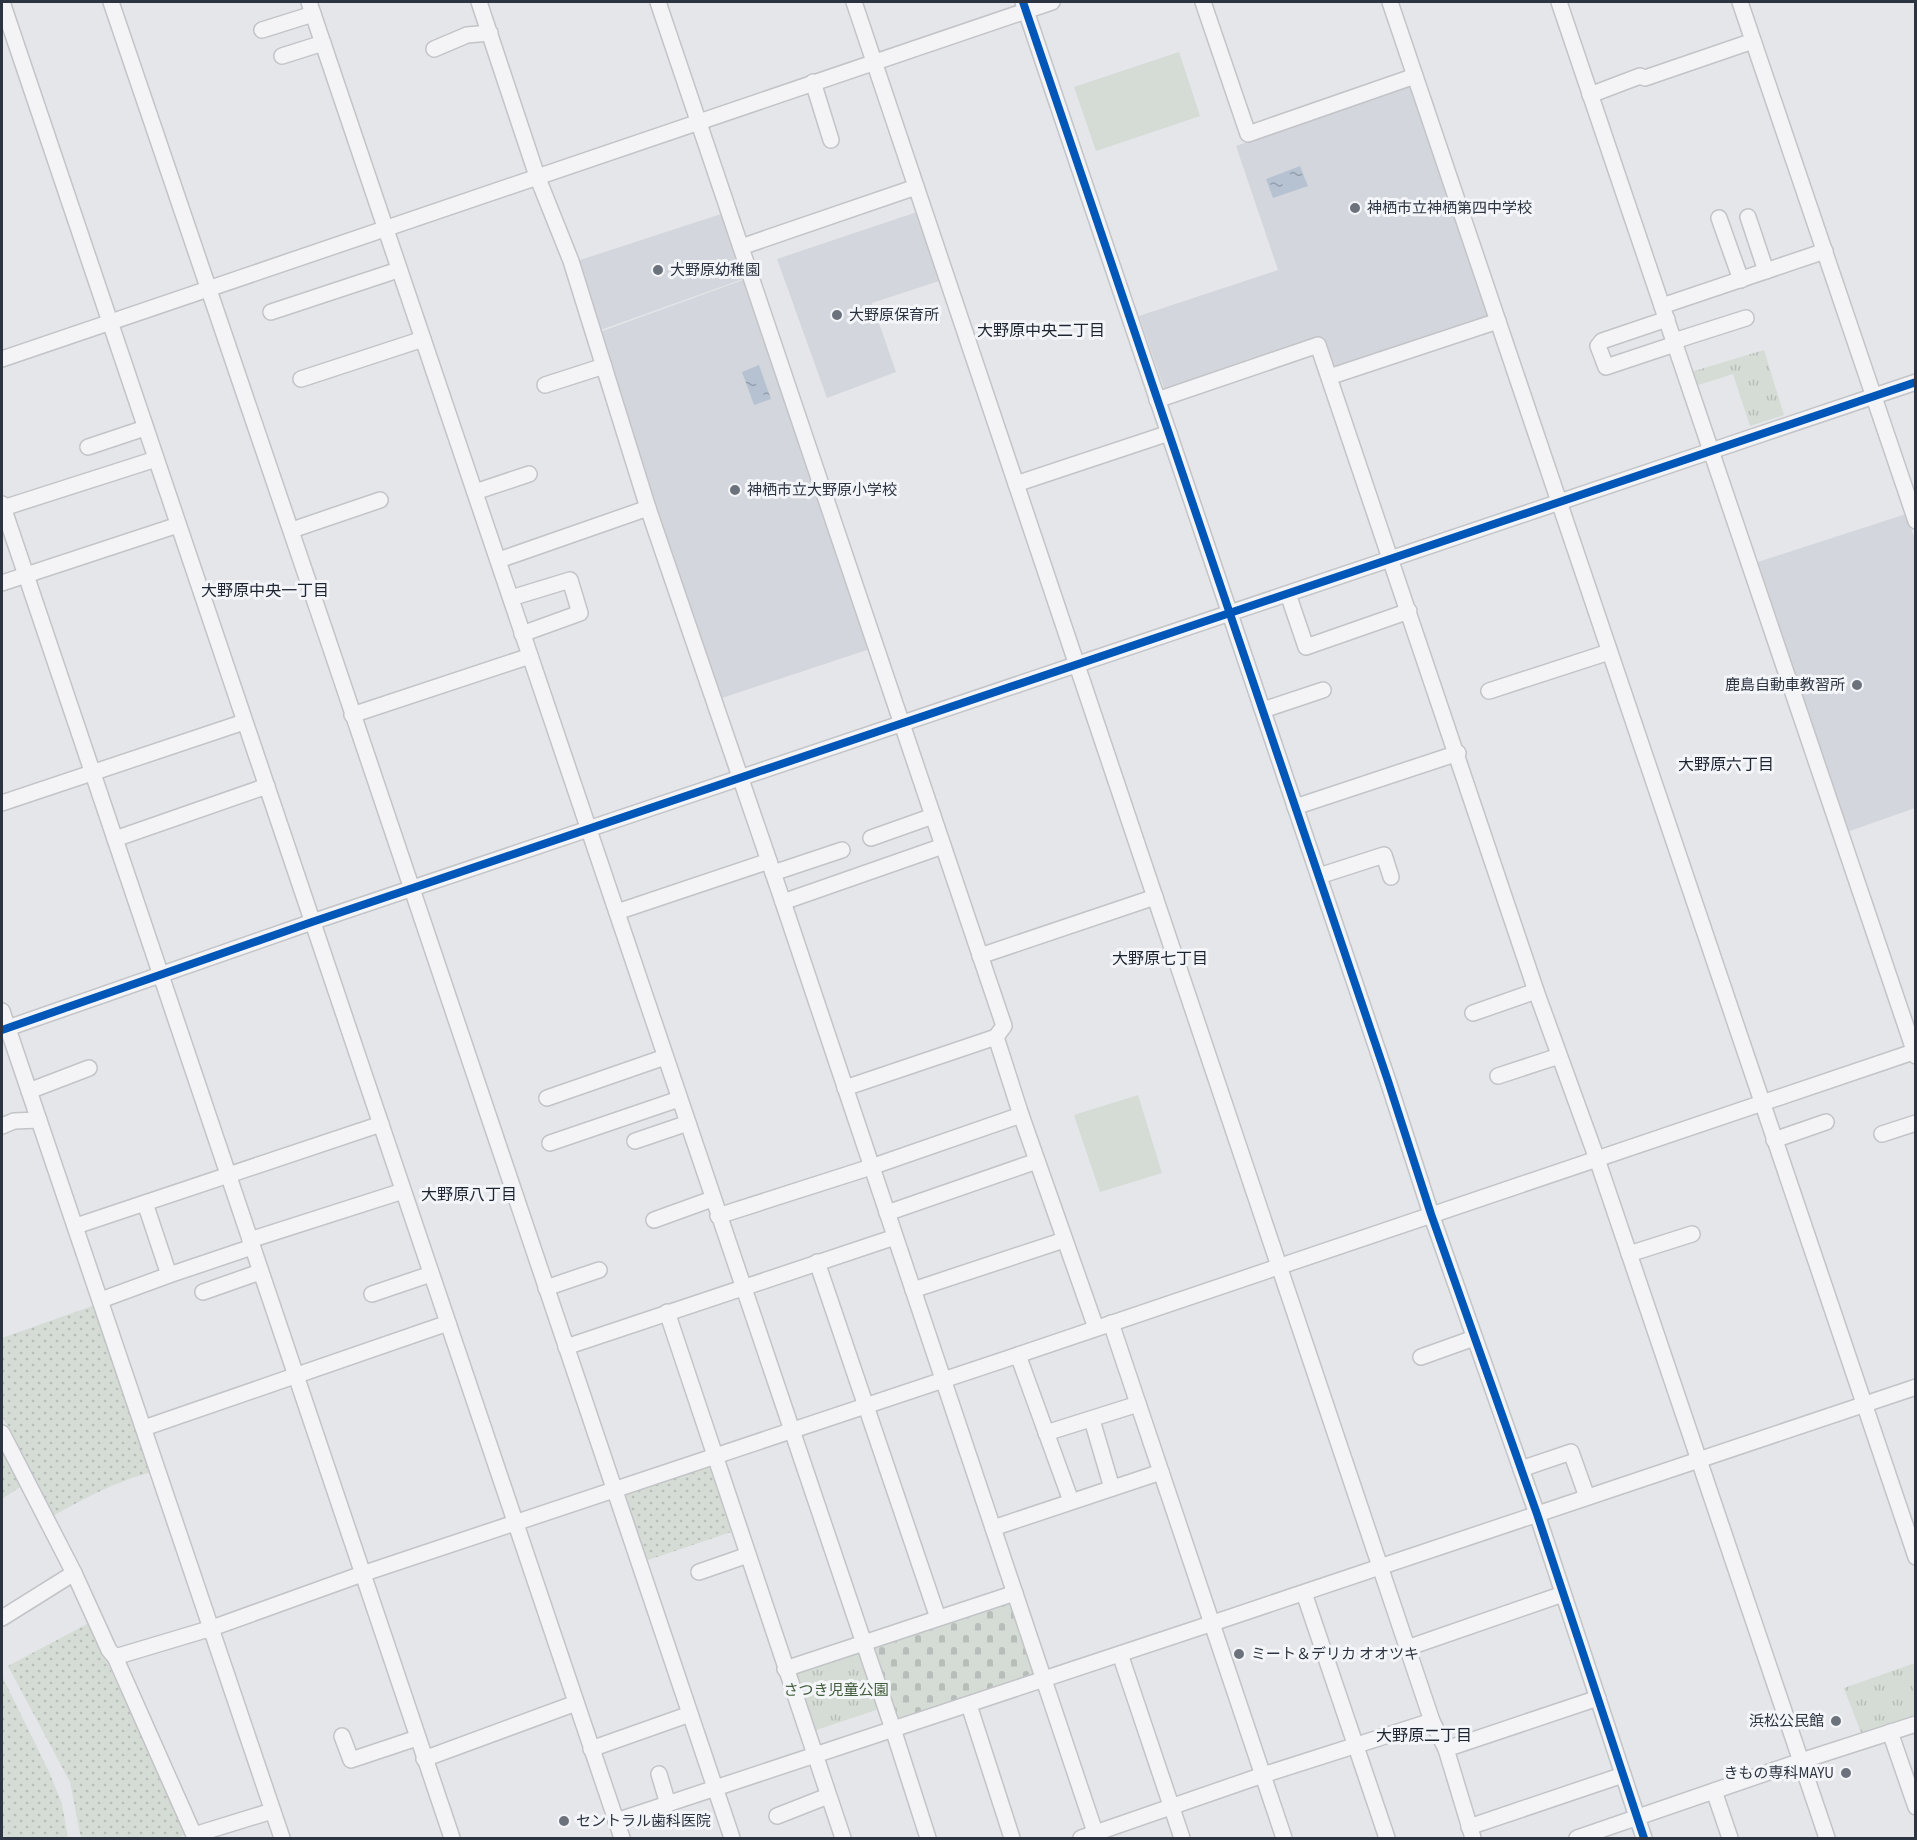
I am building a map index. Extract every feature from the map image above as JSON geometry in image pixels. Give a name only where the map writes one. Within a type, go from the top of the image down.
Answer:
[{"type":"street","points":[[2,2],[622,1839]]},
{"type":"street","points":[[111,2],[292,530],[352,715],[732,1839]]},
{"type":"street","points":[[479,2],[537,176],[571,261],[648,508],[783,902],[1096,1836]]},
{"type":"street","points":[[658,2],[1004,1026],[996,1037],[845,1088]]},
{"type":"street","points":[[854,2],[1407,1648],[1432,1721],[1446,1749],[1471,1833],[1623,1775]]},
{"type":"street","points":[[2,359],[874,62],[1024,6],[1052,2]]},
{"type":"street","points":[[1203,2],[1248,134],[1415,76]]},
{"type":"street","points":[[1390,2],[1916,1557]]},
{"type":"street","points":[[115,1658],[212,1628],[362,1574],[1915,1053],[1559,2]]},
{"type":"street","points":[[1740,2],[1916,521]]},
{"type":"street","points":[[1024,6],[1431,1214],[1537,1514],[1644,1839]]},
{"type":"street","points":[[262,30],[311,8],[398,270],[499,560],[588,830],[618,912],[712,1199],[864,1642],[928,1839]]},
{"type":"street","points":[[434,49],[467,35],[490,33]]},
{"type":"street","points":[[1590,94],[1753,40]]},
{"type":"street","points":[[282,56],[323,43]]},
{"type":"street","points":[[813,82],[831,140]]},
{"type":"street","points":[[741,247],[916,187]]},
{"type":"street","points":[[1748,217],[1766,271]]},
{"type":"street","points":[[1719,218],[1741,279]]},
{"type":"street","points":[[1746,318],[1606,367],[1598,346],[1602,341],[1741,279],[1825,251]]},
{"type":"street","points":[[272,312],[398,270]]},
{"type":"street","points":[[1329,377],[1498,321]]},
{"type":"street","points":[[301,379],[423,339]]},
{"type":"street","points":[[1157,399],[1318,345],[1458,753],[1536,991],[1597,1159],[1827,1839]]},
{"type":"street","points":[[546,385],[604,366]]},
{"type":"street","points":[[4,1029],[312,922],[1916,382]]},
{"type":"street","points":[[88,447],[145,428]]},
{"type":"street","points":[[1016,484],[1169,433]]},
{"type":"street","points":[[156,459],[2,506],[452,1839]]},
{"type":"street","points":[[475,492],[529,474]]},
{"type":"street","points":[[292,530],[380,500]]},
{"type":"street","points":[[499,560],[648,508]]},
{"type":"street","points":[[2,584],[178,525]]},
{"type":"street","points":[[511,598],[570,580],[580,613],[522,634]]},
{"type":"street","points":[[1288,594],[1306,647],[1409,611]]},
{"type":"street","points":[[1489,691],[1609,652]]},
{"type":"street","points":[[352,715],[530,656]]},
{"type":"street","points":[[1263,710],[1323,690]]},
{"type":"street","points":[[2,803],[244,722]]},
{"type":"street","points":[[1295,807],[1458,753]]},
{"type":"street","points":[[115,839],[267,786]]},
{"type":"street","points":[[871,838],[933,816]]},
{"type":"street","points":[[783,902],[943,846]]},
{"type":"street","points":[[618,912],[771,867],[842,850]]},
{"type":"street","points":[[1319,876],[1384,855],[1391,877]]},
{"type":"street","points":[[980,956],[1155,897]]},
{"type":"street","points":[[1473,1013],[1536,991]]},
{"type":"street","points":[[2,1011],[4,1029],[76,1226],[282,1839]]},
{"type":"street","points":[[996,1037],[1065,1240],[1138,1404],[1284,1839]]},
{"type":"street","points":[[1498,1076],[1559,1056]]},
{"type":"street","points":[[547,1098],[665,1057]]},
{"type":"street","points":[[28,1091],[89,1068]]},
{"type":"street","points":[[550,1143],[680,1099]]},
{"type":"street","points":[[718,1216],[871,1167],[1021,1115]]},
{"type":"street","points":[[2,1126],[14,1121],[39,1120]]},
{"type":"street","points":[[1774,1140],[1826,1122]]},
{"type":"street","points":[[634,1141],[688,1123]]},
{"type":"street","points":[[1882,1134],[1916,1123]]},
{"type":"street","points":[[76,1226],[381,1124]]},
{"type":"street","points":[[887,1213],[1037,1161]]},
{"type":"street","points":[[101,1300],[403,1191]]},
{"type":"street","points":[[654,1220],[712,1199]]},
{"type":"street","points":[[145,1203],[169,1275]]},
{"type":"street","points":[[1629,1254],[1692,1234]]},
{"type":"street","points":[[566,1347],[895,1237]]},
{"type":"street","points":[[913,1290],[1065,1240]]},
{"type":"street","points":[[817,1262],[938,1617]]},
{"type":"street","points":[[546,1288],[599,1270]]},
{"type":"street","points":[[203,1292],[260,1272]]},
{"type":"street","points":[[372,1294],[431,1274]]},
{"type":"street","points":[[667,1312],[843,1839]]},
{"type":"street","points":[[144,1428],[448,1323]]},
{"type":"street","points":[[1421,1357],[1474,1338]]},
{"type":"street","points":[[1018,1355],[1071,1501]]},
{"type":"street","points":[[616,1821],[1916,1387]]},
{"type":"street","points":[[1046,1433],[1138,1404]]},
{"type":"street","points":[[1092,1420],[1112,1488]]},
{"type":"street","points":[[2,1434],[115,1658],[194,1835],[272,1811]]},
{"type":"street","points":[[1521,1469],[1571,1452],[1587,1497]]},
{"type":"street","points":[[993,1528],[1161,1472]]},
{"type":"street","points":[[699,1572],[748,1555]]},
{"type":"street","points":[[2,1618],[74,1573]]},
{"type":"street","points":[[785,1669],[1015,1593]]},
{"type":"street","points":[[1304,1593],[1387,1839]]},
{"type":"street","points":[[1407,1648],[1563,1593]]},
{"type":"street","points":[[1120,1654],[1182,1839]]},
{"type":"street","points":[[1446,1749],[1598,1698]]},
{"type":"street","points":[[424,1759],[576,1704]]},
{"type":"street","points":[[969,1704],[1012,1839]]},
{"type":"street","points":[[591,1749],[690,1714]]},
{"type":"street","points":[[1081,1839],[1096,1836],[1172,1807],[1432,1721]]},
{"type":"street","points":[[1577,1839],[1801,1761],[1916,1724]]},
{"type":"street","points":[[1890,1732],[1916,1807]]},
{"type":"street","points":[[342,1736],[351,1760],[417,1738]]},
{"type":"street","points":[[659,1774],[668,1804]]},
{"type":"street","points":[[1714,1791],[1730,1839]]},
{"type":"street","points":[[777,1816],[828,1796]]},
{"type":"shaded area","name":"神栖市立神栖第四中学校","points":[[1412,84],[1489,317],[1335,369],[1322,338],[1165,391],[1139,316],[1278,270],[1236,146]]},
{"type":"shaded area","name":"大野原保育所","points":[[917,212],[942,280],[872,303],[896,372],[827,398],[777,259]]},
{"type":"shaded area","name":"大野原幼稚園","points":[[721,214],[743,279],[595,332],[574,262]]},
{"type":"shaded area","name":"神栖市立大野原小学校","points":[[743,280],[876,647],[722,698],[597,333]]},
{"type":"shaded area","name":"鹿島自動車教習所","points":[[1906,514],[1916,542],[1915,808],[1847,832],[1758,562]]},
{"type":"green space","points":[[1179,52],[1200,116],[1096,151],[1074,87]]},
{"type":"green space","points":[[1764,350],[1784,415],[1750,426],[1733,374],[1695,386],[1691,372]]},
{"type":"green space","points":[[1138,1095],[1162,1173],[1100,1192],[1074,1115]]},
{"type":"green space","points":[[95,1305],[152,1472],[113,1485],[51,1517],[2,1416],[2,1338]]},
{"type":"green space","points":[[2,1444],[23,1485],[2,1499]]},
{"type":"green space","points":[[712,1464],[734,1531],[645,1561],[623,1494]]},
{"type":"green space","points":[[1011,1603],[1035,1671],[1033,1676],[898,1720],[872,1647]]},
{"type":"green space","points":[[89,1623],[186,1834],[178,1838],[81,1838],[70,1782],[8,1666]]},
{"type":"green space","name":"さつき児童公園","points":[[861,1651],[879,1709],[813,1731],[793,1677],[797,1671]]},
{"type":"green space","points":[[1915,1663],[1915,1717],[1861,1733],[1844,1688]]},
{"type":"green space","points":[[2,1676],[49,1772],[62,1804],[68,1838],[2,1838]]},
{"type":"water","points":[[1300,166],[1308,186],[1273,198],[1266,179]]},
{"type":"water","points":[[759,365],[771,399],[754,405],[742,372]]},
{"type":"cycle path","points":[[1023,2],[1431,1214],[1537,1514],[1644,1838]]},
{"type":"cycle path","points":[[2,1030],[312,922],[1916,382]]},
{"type":"place","name":"神栖市立神栖第四中学校","points":[[1355,208]]},
{"type":"place","name":"大野原幼稚園","points":[[658,270]]},
{"type":"place","name":"大野原保育所","points":[[837,315]]},
{"type":"place","name":"神栖市立大野原小学校","points":[[735,490]]},
{"type":"place","name":"鹿島自動車教習所","points":[[1857,685]]},
{"type":"place","name":"ミート＆デリカ オオツキ","points":[[1239,1654]]},
{"type":"place","name":"浜松公民館","points":[[1836,1721]]},
{"type":"place","name":"きもの専科MAYU","points":[[1846,1773]]},
{"type":"place","name":"セントラル歯科医院","points":[[564,1821]]},
{"type":"district","name":"大野原中央二丁目","points":[[1041,331]]},
{"type":"district","name":"大野原中央一丁目","points":[[265,591]]},
{"type":"district","name":"大野原六丁目","points":[[1726,765]]},
{"type":"district","name":"大野原七丁目","points":[[1160,959]]},
{"type":"district","name":"大野原八丁目","points":[[469,1195]]},
{"type":"district","name":"大野原二丁目","points":[[1424,1736]]}]
